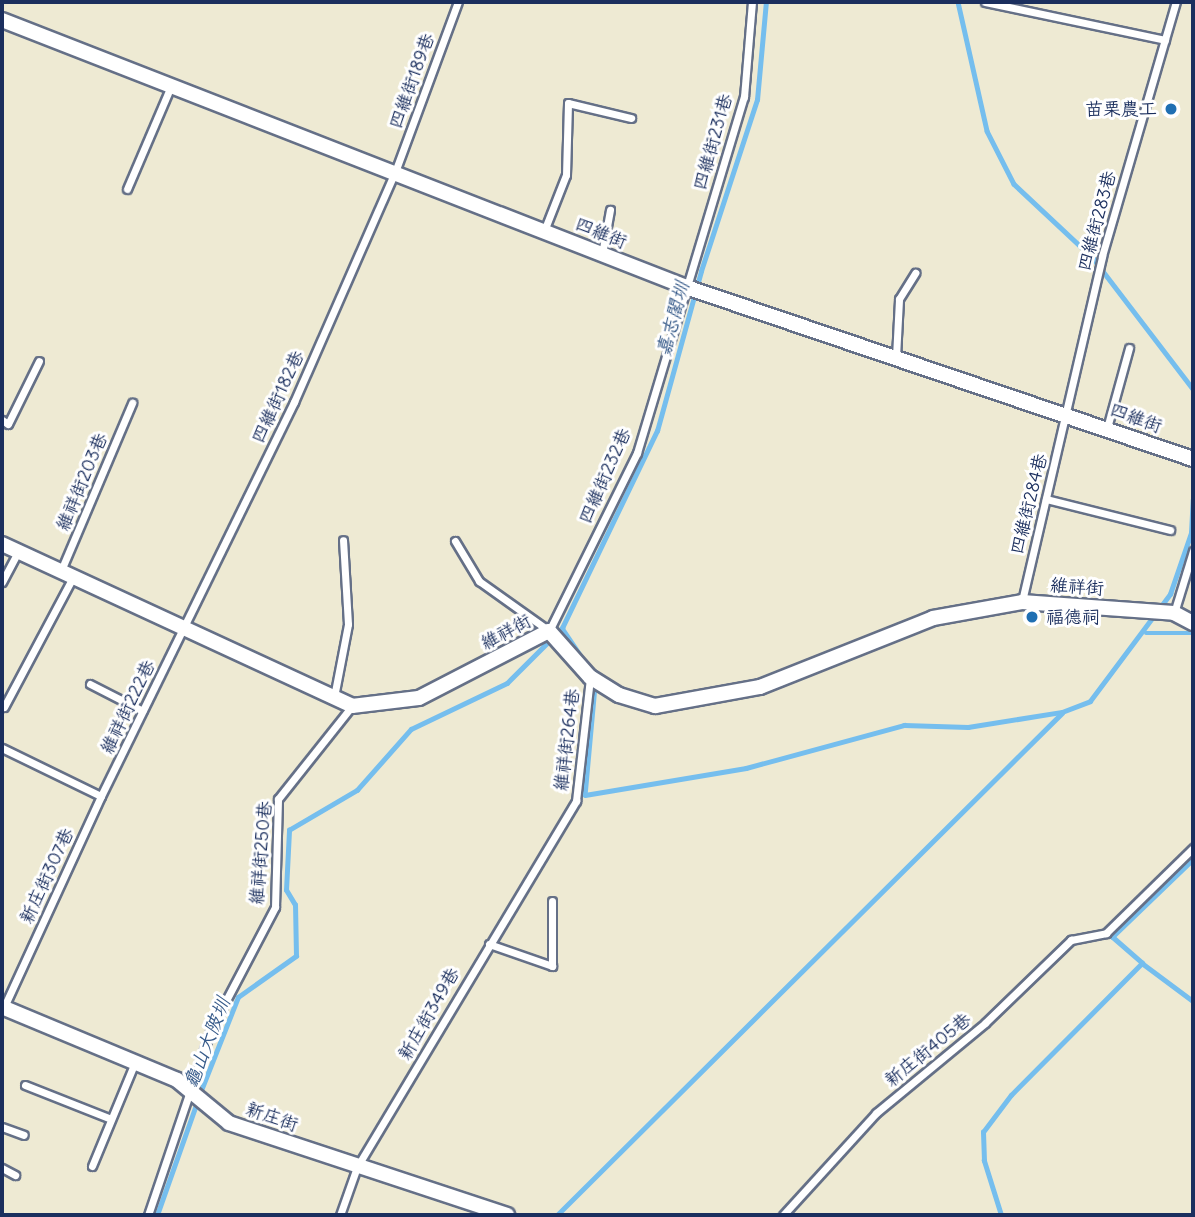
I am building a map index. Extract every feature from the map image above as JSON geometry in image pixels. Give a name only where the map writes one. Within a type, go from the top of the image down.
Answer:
[{"type":"street","name":"四維街","points":[[2,20],[686,287],[1067,413],[1193,459]]},
{"type":"street","points":[[2,544],[182,631],[352,706]]},
{"type":"street","name":"維祥街","points":[[352,706],[419,698],[549,631],[590,677],[619,695],[655,706],[760,687],[933,618],[1022,602],[1174,612],[1193,622]]},
{"type":"street","name":"新庄街","points":[[3,1008],[136,1059],[177,1080],[229,1123],[507,1215]]},
{"type":"lane","name":"四維街189巷","points":[[395,172],[458,2]]},
{"type":"lane","name":"四維街231巷","points":[[686,287],[744,97],[752,2]]},
{"type":"lane","points":[[985,2],[1165,40]]},
{"type":"lane","name":"四維街283巷","points":[[1067,413],[1102,257],[1176,2]]},
{"type":"lane","points":[[127,189],[171,86]]},
{"type":"lane","points":[[544,231],[566,175],[568,103],[631,118]]},
{"type":"lane","name":"四維街182巷","points":[[182,631],[294,402],[395,172]]},
{"type":"lane","points":[[601,254],[610,210]]},
{"type":"lane","points":[[896,357],[899,299],[915,273]]},
{"type":"lane","name":"四維街232巷","points":[[549,631],[637,453],[686,287]]},
{"type":"lane","points":[[1107,428],[1129,348]]},
{"type":"lane","points":[[2,420],[8,424],[39,361]]},
{"type":"lane","name":"維祥街203巷","points":[[4,707],[66,576],[132,403]]},
{"type":"lane","name":"四維街284巷","points":[[1022,602],[1067,413]]},
{"type":"lane","points":[[1046,499],[1170,530]]},
{"type":"lane","points":[[334,697],[348,624],[343,540]]},
{"type":"lane","points":[[455,541],[479,581],[549,631]]},
{"type":"lane","points":[[1174,612],[1193,551]]},
{"type":"lane","points":[[2,582],[18,552]]},
{"type":"lane","name":"維祥街222巷","points":[[101,796],[182,631]]},
{"type":"lane","name":"維祥街264巷","points":[[528,876],[576,801],[590,677]]},
{"type":"lane","points":[[90,684],[143,711]]},
{"type":"lane","name":"維祥街250巷","points":[[148,1215],[211,1029],[275,907],[278,799],[352,706]]},
{"type":"lane","points":[[2,748],[101,796]]},
{"type":"lane","name":"新庄街307巷","points":[[3,1008],[101,796]]},
{"type":"lane","name":"新庄街405巷","points":[[783,1215],[876,1113],[985,1023],[1071,940],[1107,933],[1193,848]]},
{"type":"lane","name":"新庄街349巷","points":[[340,1215],[357,1167],[528,876]]},
{"type":"lane","points":[[489,944],[552,966],[552,901]]},
{"type":"lane","points":[[92,1166],[136,1059]]},
{"type":"lane","points":[[25,1085],[111,1119]]},
{"type":"lane","points":[[2,1127],[23,1135]]},
{"type":"lane","points":[[2,1168],[15,1175]]},
{"type":"waterway","name":"嘉志閣圳","points":[[200,1093],[238,997],[296,956],[295,905],[286,890],[289,830],[357,790],[411,729],[507,683],[562,628],[657,431],[701,271],[757,100],[766,2]]},
{"type":"waterway","points":[[958,2],[987,131],[1014,184],[1093,258],[1193,389]]},
{"type":"waterway","points":[[595,686],[585,795],[746,768],[904,725],[968,727],[1062,712],[1090,701],[1170,594],[1191,533],[1193,500]]},
{"type":"waterway","points":[[562,628],[591,671]]},
{"type":"waterway","points":[[1146,633],[1193,633]]},
{"type":"waterway","points":[[557,1215],[1062,713]]},
{"type":"waterway","points":[[1001,1215],[984,1161],[983,1132],[1011,1095],[1142,963],[1112,937],[1193,859]]},
{"type":"waterway","points":[[1142,963],[1193,1001]]},
{"type":"waterway","name":"龜山大陂圳","points":[[157,1215],[197,1102]]},
{"type":"place","name":"苗栗農工","points":[[1171,109]]},
{"type":"place","name":"福德祠","points":[[1032,617]]}]
